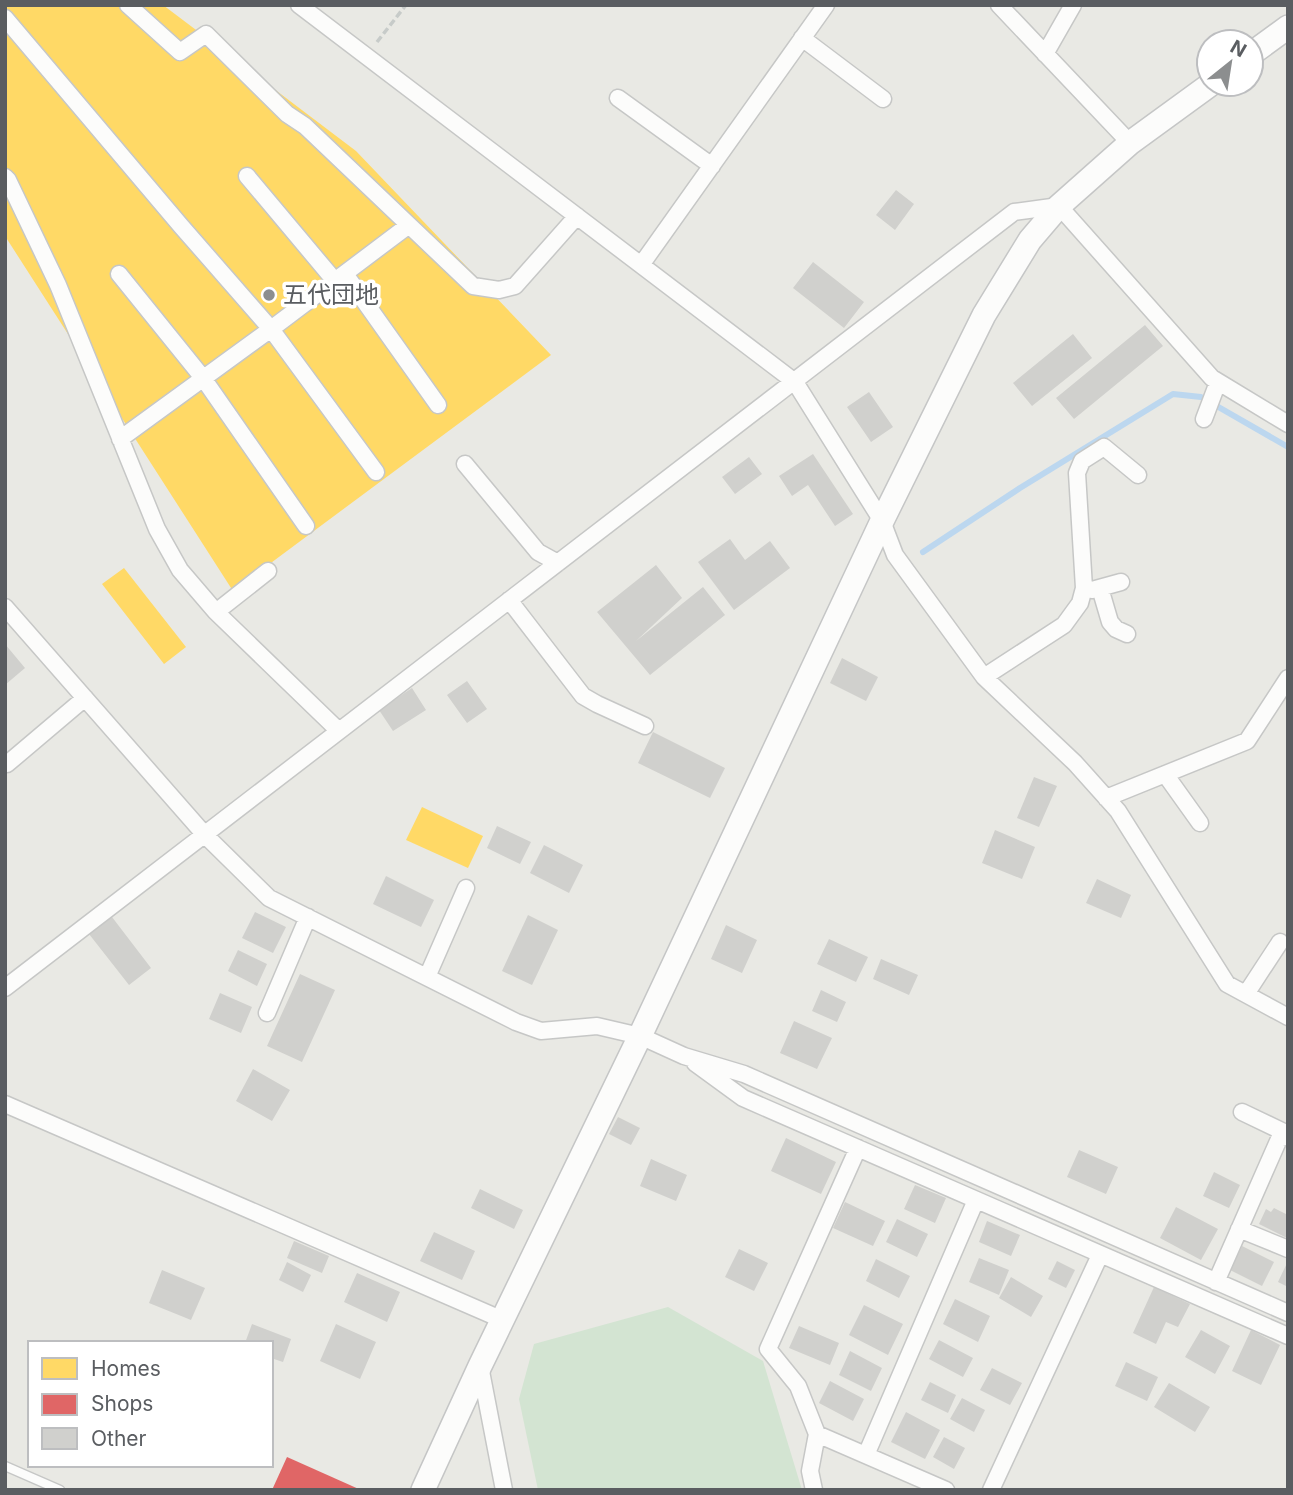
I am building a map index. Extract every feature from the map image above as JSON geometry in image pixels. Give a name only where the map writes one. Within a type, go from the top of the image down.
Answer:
[{"type":"street","points":[[128,5],[180,52],[206,34],[287,114],[305,126],[473,286],[499,290],[515,286],[577,216]]},
{"type":"street","points":[[299,5],[795,382],[882,521],[895,555],[984,677],[1075,763],[1118,811],[1227,984],[1288,1017]]},
{"type":"street","points":[[641,265],[826,5]]},
{"type":"street","points":[[999,5],[1129,144]]},
{"type":"street","points":[[1045,54],[1073,5]]},
{"type":"street","points":[[5,18],[271,329],[376,472]]},
{"type":"street","points":[[1265,44],[1288,27]]},
{"type":"street","points":[[802,38],[883,99]]},
{"type":"street","points":[[423,1490],[882,521],[984,314],[1030,240],[1059,206],[1129,144],[1195,95]]},
{"type":"street","points":[[618,98],[712,166]]},
{"type":"street","points":[[247,176],[340,277],[438,405]]},
{"type":"street","points":[[5,177],[58,285],[157,529],[180,570],[216,612],[339,731]]},
{"type":"street","points":[[5,988],[1014,212],[1059,206]]},
{"type":"street","points":[[1059,206],[1212,378],[1216,386],[1288,424]]},
{"type":"street","points":[[120,439],[410,225]]},
{"type":"street","points":[[119,274],[203,378],[306,526]]},
{"type":"street","points":[[1205,417],[1216,386]]},
{"type":"street","points":[[984,677],[1064,625],[1080,603],[1084,588],[1077,473],[1082,461],[1104,447],[1138,475]]},
{"type":"street","points":[[465,464],[538,552],[558,563]]},
{"type":"street","points":[[216,612],[268,571]]},
{"type":"street","points":[[1083,593],[1121,582]]},
{"type":"street","points":[[1100,588],[1110,622],[1116,629],[1127,634]]},
{"type":"street","points":[[509,600],[583,696],[645,726]]},
{"type":"street","points":[[5,607],[205,835],[270,898],[516,1022],[541,1031],[597,1026],[640,1036],[684,1056],[744,1074],[1288,1313]]},
{"type":"street","points":[[1106,798],[1247,741],[1288,678]]},
{"type":"street","points":[[7,764],[85,698]]},
{"type":"street","points":[[1166,774],[1200,823]]},
{"type":"street","points":[[426,977],[466,888]]},
{"type":"street","points":[[267,1013],[308,917]]},
{"type":"street","points":[[1246,994],[1280,942]]},
{"type":"street","points":[[684,1056],[743,1098],[1288,1336]]},
{"type":"street","points":[[5,1104],[503,1320]]},
{"type":"street","points":[[1242,1112],[1288,1135]]},
{"type":"street","points":[[1216,1282],[1279,1139],[1288,1135]]},
{"type":"street","points":[[814,1490],[810,1471],[817,1434],[798,1386],[768,1349],[858,1148]]},
{"type":"street","points":[[866,1455],[976,1200]]},
{"type":"street","points":[[1240,1229],[1288,1249]]},
{"type":"street","points":[[991,1490],[1100,1255]]},
{"type":"street","points":[[480,1366],[504,1490]]},
{"type":"street","points":[[817,1434],[946,1490]]},
{"type":"lane","points":[[5,1466],[60,1490]]},
{"type":"path","points":[[366,56],[406,5]]},
{"type":"green space","points":[[668,1307],[763,1361],[802,1490],[538,1490],[519,1399],[534,1344]]},
{"type":"building: Homes","name":"五代団地","points":[[5,5],[163,5],[356,151],[551,355],[233,591],[5,236]]},
{"type":"building: Homes","points":[[124,568],[186,647],[164,664],[102,584]]},
{"type":"building: Homes","points":[[422,807],[483,836],[468,868],[406,840]]},
{"type":"building: Shops","points":[[287,1457],[361,1490],[272,1490]]},
{"type":"building: Other","points":[[896,190],[914,204],[895,230],[876,215]]},
{"type":"building: Other","points":[[813,262],[864,302],[844,328],[793,288]]},
{"type":"building: Other","points":[[1145,325],[1163,346],[1074,419],[1056,398]]},
{"type":"building: Other","points":[[1073,334],[1092,358],[1032,406],[1013,383]]},
{"type":"building: Other","points":[[869,392],[893,427],[871,442],[847,407]]},
{"type":"building: Other","points":[[813,454],[853,514],[835,526],[808,485],[792,496],[779,476]]},
{"type":"building: Other","points":[[749,457],[762,474],[735,494],[722,477]]},
{"type":"building: Other","points":[[730,539],[745,560],[770,541],[790,568],[734,610],[698,562]]},
{"type":"building: Other","points":[[656,565],[682,598],[636,641],[703,587],[725,615],[650,675],[597,612]]},
{"type":"building: Other","points":[[5,644],[25,668],[5,685]]},
{"type":"building: Other","points":[[842,658],[878,677],[866,701],[830,683]]},
{"type":"building: Other","points":[[467,681],[487,709],[467,723],[447,695]]},
{"type":"building: Other","points":[[412,688],[426,710],[393,731],[379,710]]},
{"type":"building: Other","points":[[653,732],[725,768],[710,798],[638,763]]},
{"type":"building: Other","points":[[1034,777],[1057,786],[1039,827],[1017,818]]},
{"type":"building: Other","points":[[497,826],[531,842],[520,864],[487,848]]},
{"type":"building: Other","points":[[995,830],[1035,847],[1022,879],[982,863]]},
{"type":"building: Other","points":[[544,845],[583,865],[569,893],[530,873]]},
{"type":"building: Other","points":[[386,876],[434,900],[421,927],[373,904]]},
{"type":"building: Other","points":[[1097,879],[1131,895],[1121,918],[1086,903]]},
{"type":"building: Other","points":[[255,912],[286,927],[273,953],[242,938]]},
{"type":"building: Other","points":[[528,915],[558,930],[532,985],[502,971]]},
{"type":"building: Other","points":[[112,917],[151,968],[129,985],[89,934]]},
{"type":"building: Other","points":[[726,925],[757,940],[742,973],[711,959]]},
{"type":"building: Other","points":[[829,939],[868,957],[856,982],[817,964]]},
{"type":"building: Other","points":[[238,950],[267,964],[257,986],[228,971]]},
{"type":"building: Other","points":[[881,959],[918,975],[909,995],[873,979]]},
{"type":"building: Other","points":[[300,974],[335,990],[302,1062],[267,1046]]},
{"type":"building: Other","points":[[821,990],[846,1002],[837,1022],[812,1011]]},
{"type":"building: Other","points":[[220,993],[252,1007],[241,1033],[209,1019]]},
{"type":"building: Other","points":[[794,1021],[832,1038],[817,1069],[780,1053]]},
{"type":"building: Other","points":[[253,1069],[290,1090],[272,1121],[236,1101]]},
{"type":"building: Other","points":[[618,1117],[640,1128],[631,1145],[609,1134]]},
{"type":"building: Other","points":[[786,1138],[836,1162],[821,1194],[771,1171]]},
{"type":"building: Other","points":[[1079,1150],[1118,1167],[1106,1194],[1067,1177]]},
{"type":"building: Other","points":[[651,1159],[687,1175],[676,1201],[640,1186]]},
{"type":"building: Other","points":[[1214,1172],[1240,1185],[1229,1208],[1203,1196]]},
{"type":"building: Other","points":[[915,1185],[946,1198],[935,1223],[904,1209]]},
{"type":"building: Other","points":[[480,1189],[523,1210],[514,1229],[471,1208]]},
{"type":"building: Other","points":[[845,1202],[885,1221],[873,1246],[833,1228]]},
{"type":"building: Other","points":[[1176,1207],[1218,1229],[1201,1260],[1160,1238]]},
{"type":"building: Other","points":[[1274,1208],[1288,1215],[1287,1238],[1259,1224],[1266,1209],[1271,1212]]},
{"type":"building: Other","points":[[897,1219],[928,1234],[917,1257],[886,1242]]},
{"type":"building: Other","points":[[987,1221],[1020,1235],[1011,1256],[979,1242]]},
{"type":"building: Other","points":[[434,1232],[475,1251],[462,1280],[420,1261]]},
{"type":"building: Other","points":[[294,1241],[329,1256],[322,1273],[287,1258]]},
{"type":"building: Other","points":[[1242,1246],[1274,1262],[1262,1286],[1230,1270]]},
{"type":"building: Other","points":[[739,1249],[768,1263],[754,1291],[725,1277]]},
{"type":"building: Other","points":[[979,1258],[1009,1270],[999,1295],[969,1282]]},
{"type":"building: Other","points":[[876,1259],[910,1276],[899,1298],[866,1281]]},
{"type":"building: Other","points":[[1057,1261],[1075,1270],[1066,1288],[1048,1279]]},
{"type":"building: Other","points":[[1288,1261],[1288,1287],[1278,1282]]},
{"type":"building: Other","points":[[287,1262],[311,1275],[303,1292],[279,1280]]},
{"type":"building: Other","points":[[162,1270],[205,1288],[191,1320],[149,1303]]},
{"type":"building: Other","points":[[357,1273],[400,1292],[387,1322],[344,1302]]},
{"type":"building: Other","points":[[1011,1277],[1043,1296],[1031,1317],[999,1298]]},
{"type":"building: Other","points":[[1154,1287],[1190,1304],[1178,1327],[1166,1322],[1156,1344],[1133,1333]]},
{"type":"building: Other","points":[[955,1299],[990,1316],[978,1342],[943,1324]]},
{"type":"building: Other","points":[[864,1305],[903,1324],[888,1355],[849,1335]]},
{"type":"building: Other","points":[[252,1324],[291,1339],[283,1362],[273,1359],[273,1341],[246,1341]]},
{"type":"building: Other","points":[[336,1324],[376,1342],[360,1379],[320,1361]]},
{"type":"building: Other","points":[[799,1326],[839,1343],[830,1365],[789,1348]]},
{"type":"building: Other","points":[[1201,1330],[1230,1346],[1215,1374],[1185,1357]]},
{"type":"building: Other","points":[[1251,1330],[1280,1345],[1261,1385],[1232,1371]]},
{"type":"building: Other","points":[[939,1340],[973,1358],[963,1377],[929,1359]]},
{"type":"building: Other","points":[[850,1351],[882,1368],[871,1391],[839,1375]]},
{"type":"building: Other","points":[[1126,1362],[1158,1377],[1147,1401],[1115,1386]]},
{"type":"building: Other","points":[[992,1368],[1022,1383],[1010,1405],[980,1390]]},
{"type":"building: Other","points":[[830,1381],[864,1399],[853,1421],[819,1403]]},
{"type":"building: Other","points":[[930,1382],[956,1395],[948,1413],[921,1400]]},
{"type":"building: Other","points":[[1169,1383],[1210,1407],[1195,1432],[1154,1407]]},
{"type":"building: Other","points":[[962,1398],[985,1410],[974,1432],[950,1419]]},
{"type":"building: Other","points":[[906,1412],[940,1430],[925,1459],[891,1442]]},
{"type":"building: Other","points":[[944,1437],[965,1448],[954,1469],[933,1457]]},
{"type":"waterway","points":[[923,552],[1020,488],[1173,394],[1201,397],[1288,447]]},
{"type":"place","name":"五代団地","points":[[269,295]]}]
